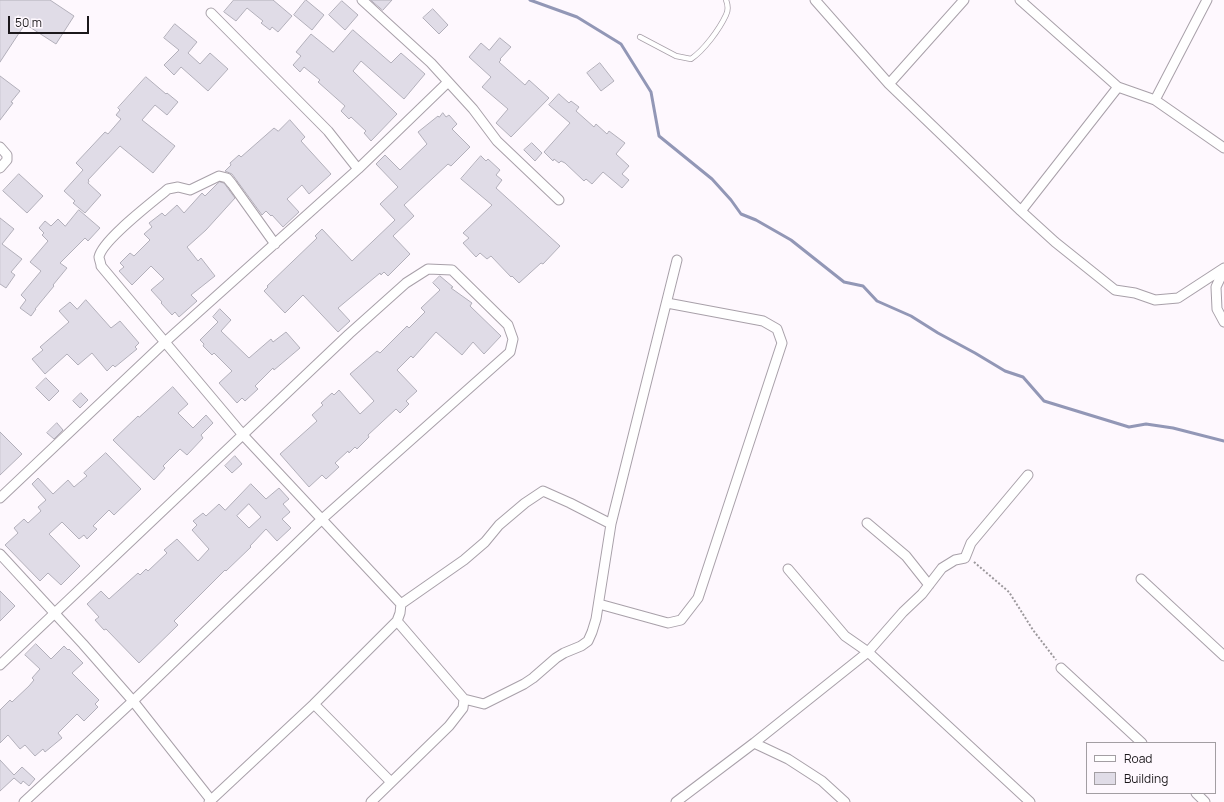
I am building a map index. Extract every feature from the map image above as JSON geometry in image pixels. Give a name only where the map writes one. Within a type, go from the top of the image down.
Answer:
[{"type":"street","points":[[362,0],[431,63],[474,108],[497,141],[559,200]]},
{"type":"street","points":[[815,0],[889,84],[1021,211],[1056,242],[1115,290],[1135,293],[1156,300],[1178,298],[1224,269]]},
{"type":"street","points":[[889,84],[964,0]]},
{"type":"street","points":[[1020,0],[1118,87],[1155,100],[1224,148]]},
{"type":"street","points":[[1155,100],[1207,0]]},
{"type":"street","points":[[211,13],[328,131],[358,169]]},
{"type":"street","points":[[0,498],[165,342],[358,169],[448,82]]},
{"type":"street","points":[[1021,211],[1118,87]]},
{"type":"street","points":[[0,147],[7,155],[7,160],[0,168]]},
{"type":"street","points":[[275,244],[232,184],[227,178],[219,176],[190,190],[178,187],[168,188],[117,233],[104,248],[99,257],[101,266],[243,435],[401,604]]},
{"type":"street","points":[[397,621],[464,699],[484,704],[524,684],[556,658],[588,641],[596,619],[599,604],[611,524],[677,260]]},
{"type":"street","points":[[0,665],[349,334],[400,288],[428,269],[452,270],[508,325],[513,339],[510,352],[322,520],[133,702],[24,802]]},
{"type":"street","points":[[1224,269],[1216,287],[1217,309],[1224,322]]},
{"type":"street","points":[[599,604],[668,622],[681,620],[698,598],[782,343],[777,329],[763,321],[667,303]]},
{"type":"street","points":[[676,802],[754,743],[868,652],[903,612],[930,585],[942,568],[956,560],[966,558],[971,542],[1028,475]]},
{"type":"street","points":[[0,554],[84,644],[133,702],[210,801],[314,704],[397,621],[401,604],[464,560],[484,542],[499,525],[525,503],[544,491],[611,524]]},
{"type":"street","points":[[867,523],[906,556],[930,585]]},
{"type":"street","points":[[788,569],[845,636],[868,652],[1030,802]]},
{"type":"street","points":[[1141,579],[1224,656]]},
{"type":"street","points":[[1061,668],[1141,742]]},
{"type":"street","points":[[371,802],[449,726],[463,708],[464,699]]},
{"type":"street","points":[[314,704],[391,782]]},
{"type":"street","points":[[754,743],[788,759],[822,780],[845,802]]},
{"type":"street","points":[[1197,794],[1205,802]]},
{"type":"lane","points":[[640,37],[676,56],[691,59],[699,54],[708,43],[727,14],[728,6],[726,0]]},
{"type":"path","points":[[966,558],[978,564],[1009,592],[1033,630],[1061,668]]},
{"type":"building","points":[[0,0],[50,0],[74,16],[56,44],[25,24],[0,62]]},
{"type":"building","points":[[234,0],[273,0],[292,16],[278,32],[272,27],[270,30],[261,23],[263,21],[247,8],[236,21],[224,12]]},
{"type":"building","points":[[306,0],[324,15],[312,30],[294,15]]},
{"type":"building","points":[[371,0],[392,0],[383,10]]},
{"type":"building","points":[[342,1],[358,15],[345,30],[329,15]]},
{"type":"building","points":[[433,9],[448,25],[439,34],[423,18]]},
{"type":"building","points":[[175,24],[197,42],[188,53],[200,64],[210,53],[228,69],[208,91],[181,67],[174,75],[164,65],[179,50],[164,38]]},
{"type":"building","points":[[353,30],[391,63],[401,53],[425,74],[404,99],[361,61],[353,71],[397,114],[371,141],[364,133],[366,131],[351,117],[349,119],[341,111],[345,106],[318,82],[320,80],[304,67],[300,72],[293,65],[301,56],[296,52],[311,34],[333,52]]},
{"type":"building","points":[[500,38],[511,47],[499,62],[525,85],[529,80],[549,98],[511,137],[496,123],[508,109],[482,87],[491,77],[469,57],[481,43],[489,50]]},
{"type":"building","points":[[600,63],[614,81],[601,91],[587,73]]},
{"type":"building","points":[[0,76],[20,91],[0,120]]},
{"type":"building","points":[[146,77],[178,102],[167,115],[155,105],[142,120],[175,146],[153,173],[120,146],[88,180],[88,183],[101,195],[85,213],[73,203],[75,201],[64,191],[83,170],[76,163],[105,132],[108,134],[121,119],[116,115],[120,110],[118,108]]},
{"type":"building","points":[[559,94],[569,103],[571,101],[579,107],[576,111],[594,127],[596,124],[607,134],[609,131],[625,143],[616,154],[629,166],[622,174],[629,180],[622,188],[603,172],[592,184],[586,179],[584,181],[565,163],[561,161],[559,163],[554,159],[553,161],[544,152],[570,123],[549,105]]},
{"type":"building","points":[[443,113],[446,117],[449,115],[457,124],[452,129],[470,147],[451,166],[448,164],[404,205],[414,216],[393,236],[410,254],[388,276],[384,272],[381,275],[380,273],[338,308],[350,321],[338,332],[303,295],[285,313],[264,291],[268,287],[267,286],[317,238],[315,236],[322,229],[352,261],[394,221],[395,220],[380,204],[398,187],[376,164],[385,155],[400,170],[427,144],[418,132]]},
{"type":"building","points":[[290,120],[305,137],[301,141],[331,174],[309,194],[302,185],[287,199],[299,212],[283,227],[266,211],[262,215],[232,174],[225,171],[231,165],[230,163],[239,155],[241,157],[274,128],[278,131]]},
{"type":"building","points":[[532,143],[542,153],[535,161],[524,150]]},
{"type":"building","points":[[481,156],[486,161],[488,159],[500,170],[496,175],[502,180],[496,188],[560,246],[543,264],[541,263],[519,283],[512,276],[511,277],[491,256],[487,259],[480,253],[476,257],[463,243],[469,238],[463,233],[492,205],[461,179]]},
{"type":"building","points":[[19,174],[43,196],[27,213],[3,191]]},
{"type":"building","points":[[220,182],[224,183],[235,198],[206,230],[187,247],[198,261],[201,258],[215,276],[191,295],[197,301],[179,317],[175,312],[172,315],[151,290],[164,279],[151,266],[132,285],[119,271],[124,267],[120,263],[130,253],[134,256],[150,240],[144,234],[152,227],[149,223],[162,213],[165,216],[177,205],[184,213],[202,193],[205,196]]},
{"type":"building","points":[[79,210],[100,228],[88,241],[85,238],[60,263],[67,268],[31,316],[20,308],[26,300],[21,295],[41,271],[30,262],[48,241],[42,235],[44,233],[39,228],[45,221],[51,226],[58,219],[65,226]]},
{"type":"building","points":[[0,218],[14,229],[2,244],[22,259],[11,272],[15,275],[6,288],[0,284]]},
{"type":"building","points":[[440,276],[453,287],[451,288],[472,303],[470,306],[501,336],[484,354],[473,342],[462,355],[436,332],[413,358],[411,356],[397,370],[417,391],[406,401],[409,404],[400,413],[396,409],[368,435],[369,437],[357,449],[355,447],[349,453],[348,451],[335,463],[339,467],[326,479],[322,475],[309,487],[280,454],[317,421],[312,415],[323,405],[321,403],[332,393],[334,395],[339,390],[360,414],[374,401],[350,374],[377,351],[380,353],[407,326],[409,328],[425,312],[421,308],[440,290],[433,283]]},
{"type":"building","points":[[86,300],[111,328],[120,321],[139,343],[135,347],[137,349],[115,367],[113,365],[107,371],[92,353],[78,365],[67,354],[45,374],[32,359],[43,350],[40,347],[69,322],[59,311],[70,302],[77,309]]},
{"type":"building","points":[[220,309],[231,320],[221,331],[249,358],[271,339],[273,342],[286,332],[300,348],[274,370],[273,368],[255,386],[258,389],[245,401],[242,398],[237,403],[219,383],[232,371],[214,353],[212,355],[203,346],[204,344],[200,340],[218,322],[213,317]]},
{"type":"building","points":[[46,378],[59,391],[49,401],[36,388]]},
{"type":"building","points":[[173,387],[188,404],[178,413],[193,428],[206,415],[213,423],[201,435],[203,438],[187,455],[180,449],[163,466],[165,468],[154,480],[113,440],[138,416],[139,417]]},
{"type":"building","points":[[81,393],[88,400],[80,408],[73,401]]},
{"type":"building","points":[[57,423],[63,430],[54,439],[47,433]]},
{"type":"building","points":[[0,432],[22,454],[0,475]]},
{"type":"building","points":[[106,453],[141,489],[114,515],[109,510],[93,526],[97,529],[87,539],[84,535],[79,539],[62,522],[49,534],[80,566],[61,585],[48,573],[40,581],[5,545],[18,533],[14,528],[24,519],[28,523],[41,511],[38,507],[46,500],[32,484],[38,478],[53,494],[68,480],[74,487],[87,476],[84,473]]},
{"type":"building","points":[[235,456],[242,464],[232,473],[225,466]]},
{"type":"building","points":[[251,484],[266,499],[279,488],[289,499],[283,504],[290,512],[282,519],[291,528],[277,541],[266,529],[250,546],[251,547],[226,571],[225,570],[174,621],[178,625],[139,663],[106,629],[104,630],[95,620],[99,617],[87,604],[101,591],[109,599],[138,573],[140,575],[146,569],[148,571],[167,553],[164,550],[177,539],[198,561],[209,549],[192,530],[197,525],[193,521],[203,513],[206,516],[219,504],[225,510]],"holes":[[[249,504],[261,517],[249,528],[237,516]]]},
{"type":"building","points":[[0,591],[15,606],[0,621]]},
{"type":"building","points":[[36,644],[51,659],[64,646],[68,650],[69,649],[83,663],[72,673],[99,700],[95,704],[98,707],[84,721],[77,714],[58,733],[62,738],[45,752],[43,749],[35,756],[25,745],[20,749],[8,735],[0,743],[0,710],[10,700],[12,702],[29,686],[34,680],[32,678],[40,669],[25,655]]},
{"type":"building","points":[[0,760],[14,775],[22,767],[35,779],[29,786],[23,781],[21,784],[14,778],[0,791]]},
{"type":"waterway","points":[[530,0],[577,17],[621,44],[651,92],[659,136],[712,179],[731,200],[741,214],[756,220],[791,240],[844,282],[863,286],[877,301],[911,316],[1005,371],[1023,377],[1044,401],[1129,427],[1146,424],[1173,428],[1224,441]]}]
